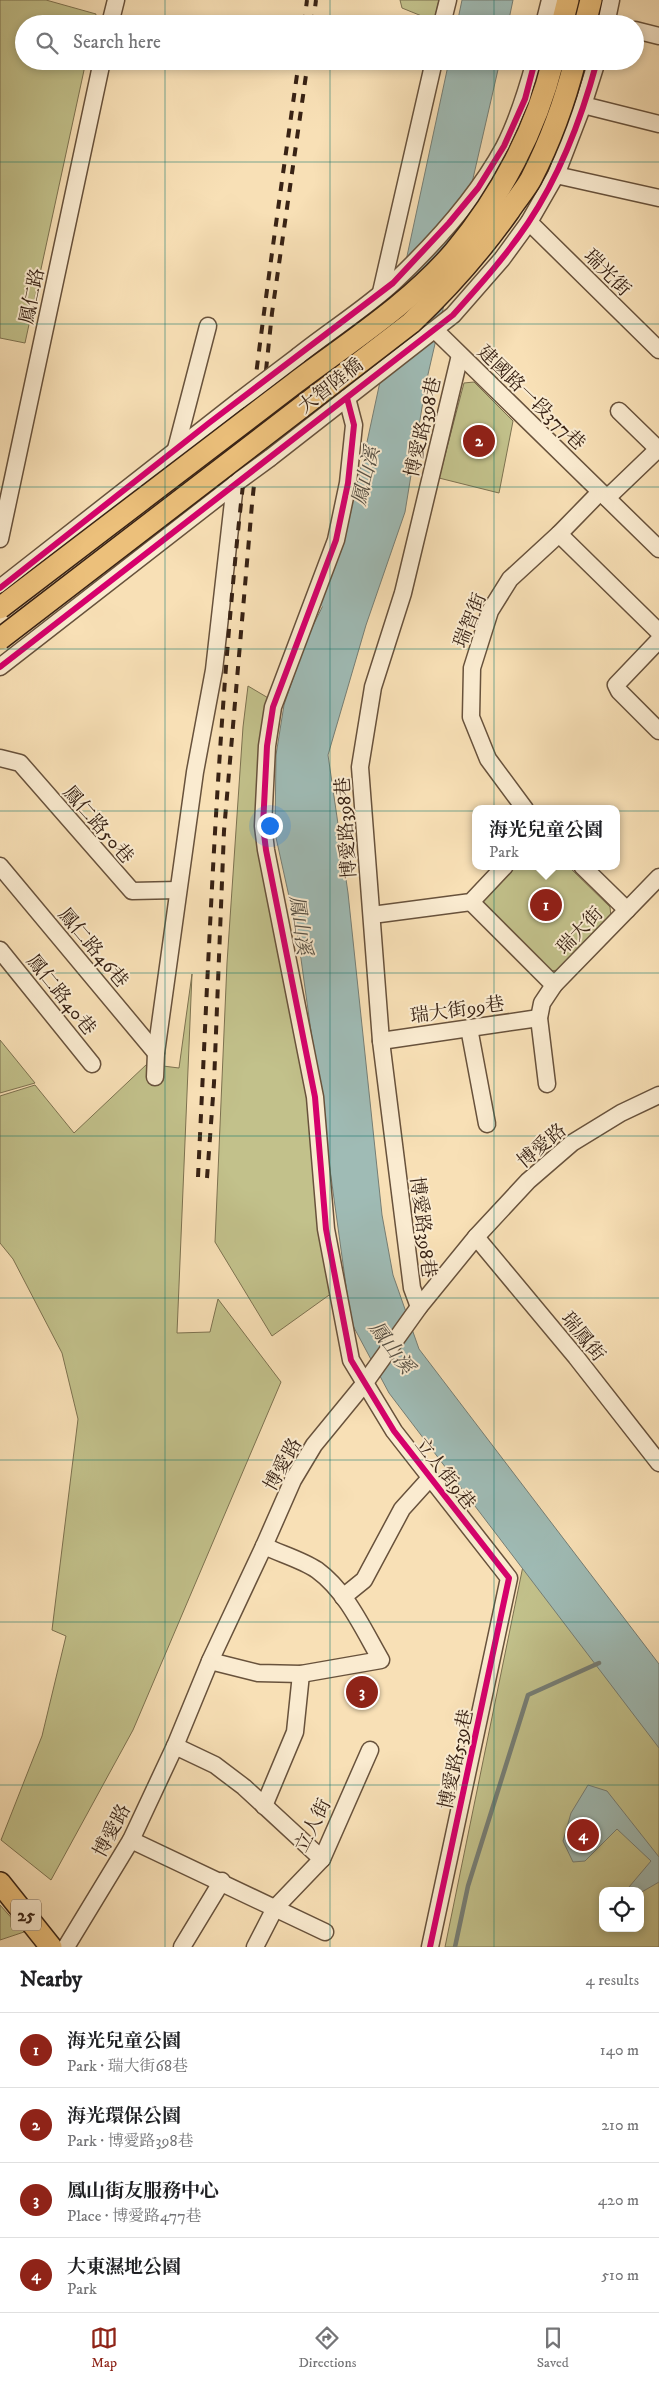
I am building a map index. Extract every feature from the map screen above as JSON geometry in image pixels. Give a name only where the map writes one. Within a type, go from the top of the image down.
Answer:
[{"type":"main road","points":[[564,15],[568,0]]},
{"type":"main road","points":[[587,15],[591,0]]},
{"type":"main road","name":"大智陸橋","points":[[0,608],[357,336],[426,280],[454,252],[471,231],[511,168],[533,122],[550,70]]},
{"type":"main road","name":"大智陸橋","points":[[0,639],[412,322],[442,293],[492,236],[530,180],[552,130],[572,70]]},
{"type":"main road","name":"25","points":[[0,1883],[51,1947]]},
{"type":"street","points":[[112,15],[116,0]]},
{"type":"street","points":[[444,15],[448,0]]},
{"type":"street","points":[[546,15],[550,0]]},
{"type":"street","points":[[609,15],[610,0]]},
{"type":"street","points":[[644,32],[659,36]]},
{"type":"street","name":"鳳仁路","points":[[0,535],[100,70]]},
{"type":"street","points":[[387,288],[432,70]]},
{"type":"street","points":[[0,588],[176,449],[387,288],[449,223],[478,188],[504,146],[525,99],[533,70]]},
{"type":"street","points":[[0,667],[453,315],[502,259],[529,222],[556,175],[594,70]]},
{"type":"street","points":[[583,105],[659,124]]},
{"type":"street","points":[[556,175],[659,198]]},
{"type":"street","name":"瑞光街","points":[[529,222],[659,350]]},
{"type":"street","points":[[176,449],[208,326]]},
{"type":"street","name":"建國路一段377巷","points":[[431,333],[460,355],[604,495]]},
{"type":"street","name":"博愛路398巷","points":[[415,1312],[381,1041],[360,767],[373,687],[403,594],[460,355]]},
{"type":"street","name":"立人街9巷","points":[[353,394],[354,425],[348,483],[336,540],[273,707],[267,746],[263,826],[266,850],[315,1097],[330,1260],[351,1360],[367,1380],[394,1431],[509,1578]]},
{"type":"street","points":[[619,411],[659,450]]},
{"type":"street","name":"瑞智街","points":[[522,805],[488,759],[471,717],[472,668],[490,610],[510,579],[604,495],[659,450]]},
{"type":"street","points":[[155,1077],[156,1053],[194,772],[214,670],[237,482]]},
{"type":"street","points":[[604,495],[659,549]]},
{"type":"street","points":[[559,534],[659,632]]},
{"type":"street","points":[[659,640],[616,685],[619,691],[659,731]]},
{"type":"street","name":"鳳仁路50巷","points":[[0,758],[20,763],[132,891],[178,890]]},
{"type":"street","name":"鳳仁路46巷","points":[[0,866],[156,1053]]},
{"type":"street","points":[[372,915],[471,902],[501,870]]},
{"type":"street","points":[[586,870],[626,910]]},
{"type":"street","name":"瑞大街","points":[[539,1018],[542,1003],[554,985],[659,877]]},
{"type":"street","points":[[471,902],[554,985]]},
{"type":"street","name":"鳳仁路40巷","points":[[0,950],[92,1064]]},
{"type":"street","points":[[539,1018],[547,1084]]},
{"type":"street","name":"瑞大街99巷","points":[[381,1041],[539,1018]]},
{"type":"street","points":[[470,1028],[487,1124]]},
{"type":"street","name":"博愛路","points":[[66,1947],[131,1840],[176,1746],[210,1661],[293,1480],[310,1452],[367,1380],[415,1312],[476,1237],[528,1181],[572,1143],[621,1113],[659,1095]]},
{"type":"street","name":"瑞鳳街","points":[[476,1237],[576,1357],[659,1463]]},
{"type":"street","name":"立人街9巷","points":[[343,1597],[364,1580],[402,1509],[430,1478]]},
{"type":"street","points":[[210,1661],[258,1673],[300,1674],[381,1660],[343,1597],[316,1570],[264,1546]]},
{"type":"street","name":"博愛路539巷","points":[[430,1947],[509,1578]]},
{"type":"street","points":[[264,1806],[295,1732],[300,1674]]},
{"type":"street","points":[[176,1746],[216,1765],[322,1858]]},
{"type":"street","name":"立人街","points":[[255,1947],[275,1908],[322,1858],[370,1750]]},
{"type":"street","points":[[131,1840],[222,1881],[326,1932]]},
{"type":"street","points":[[182,1947],[222,1881]]},
{"type":"shaded area","points":[[0,0],[46,0],[96,14],[15,15],[15,70],[84,70],[25,343],[0,338]]},
{"type":"shaded area","points":[[400,0],[439,0],[435,15],[419,15],[402,8]]},
{"type":"shaded area","points":[[474,382],[513,421],[499,493],[439,478],[464,383]]},
{"type":"shaded area","points":[[248,686],[275,702],[270,850],[311,1129],[332,1293],[272,1336],[215,1242],[227,963],[243,727]]},
{"type":"shaded area","points":[[507,870],[572,870],[610,907],[611,917],[560,970],[548,971],[482,904],[484,894]]},
{"type":"shaded area","points":[[192,974],[177,1333],[210,1332],[218,1299],[281,1382],[133,1730],[51,1880],[1,1840],[42,1736],[66,1636],[52,1630],[78,1419],[62,1353],[13,1259],[0,1243],[0,1096],[35,1085],[74,1133],[147,1064],[179,1068]]},
{"type":"shaded area","points":[[0,1040],[35,1083],[0,1093]]},
{"type":"shaded area","points":[[523,1566],[659,1747],[659,1947],[445,1947]]},
{"type":"shaded area","points":[[0,1905],[24,1932],[0,1940]]},
{"type":"water","points":[[462,0],[513,0],[510,15],[459,15]]},
{"type":"water","points":[[447,70],[498,70],[426,383],[405,512],[366,625],[328,755],[348,893],[382,1215],[393,1275],[419,1349],[659,1664],[659,1748],[389,1393],[351,1322],[298,937],[275,833],[276,755],[284,705],[306,640],[332,587],[367,442]]},
{"type":"water","points":[[588,1785],[607,1791],[659,1857],[659,1882],[644,1891],[644,1887],[629,1887],[651,1861],[617,1829],[585,1861],[573,1862],[563,1841],[571,1813]]},
{"type":"waterway","name":"鳳山溪","points":[[323,594],[354,520]]},
{"type":"waterway","points":[[455,1947],[468,1886],[528,1695],[599,1663]]},
{"type":"railway","points":[[305,15],[307,0]]},
{"type":"railway","points":[[314,15],[316,0]]},
{"type":"railway","points":[[198,1177],[215,839],[233,587],[254,392],[298,70]]},
{"type":"railway","points":[[207,1178],[214,1083],[224,831],[252,504],[272,313],[307,70]]},
{"type":"cycle path","points":[[0,588],[209,423],[393,283],[449,223],[478,188],[504,146],[525,99],[533,70]]},
{"type":"cycle path","points":[[0,667],[453,315],[502,259],[540,205],[569,145],[594,70]]},
{"type":"cycle path","points":[[347,398],[354,425],[348,483],[336,540],[273,707],[267,746],[263,826],[266,850],[315,1097],[326,1229],[351,1360],[394,1431],[509,1578],[430,1947]]},
{"type":"place","name":"海光環保公園","points":[[479,441]]},
{"type":"place","name":"海光兒童公園","points":[[546,905]]},
{"type":"place","name":"鳳山街友服務中心","points":[[362,1692]]},
{"type":"place","name":"大東濕地公園","points":[[583,1835]]}]
